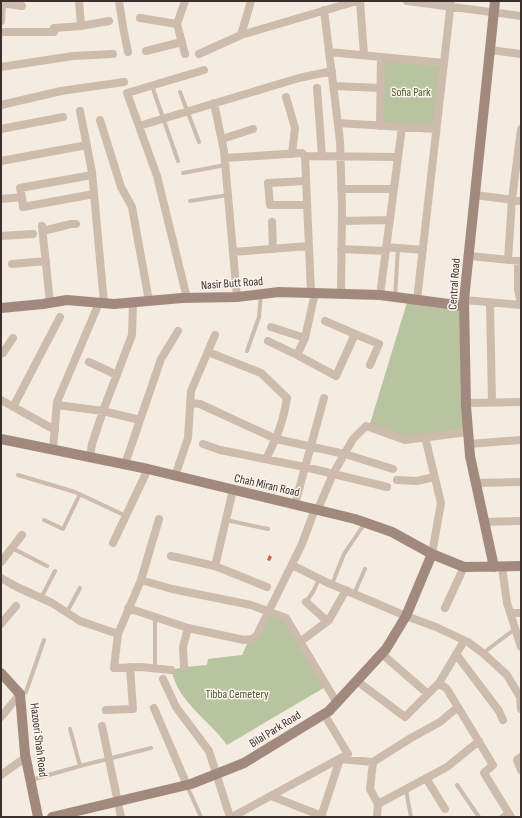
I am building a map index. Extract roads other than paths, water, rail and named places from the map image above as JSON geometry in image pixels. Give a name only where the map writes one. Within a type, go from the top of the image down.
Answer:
[{"type":"street","points":[[79,1],[81,26]]},
{"type":"street","points":[[119,1],[128,52]]},
{"type":"street","points":[[185,1],[177,24],[185,54]]},
{"type":"street","points":[[241,35],[251,1]]},
{"type":"street","points":[[199,54],[241,35],[357,1]]},
{"type":"street","points":[[360,1],[364,55]]},
{"type":"street","points":[[407,1],[450,3],[521,16]]},
{"type":"street","name":"Central Road","points":[[495,1],[464,303],[466,403],[470,456],[484,522],[498,567]]},
{"type":"street","points":[[1,21],[2,3],[22,6]]},
{"type":"street","points":[[417,300],[450,3]]},
{"type":"street","points":[[324,10],[341,156],[341,294]]},
{"type":"street","points":[[140,18],[177,24]]},
{"type":"street","points":[[1,32],[54,32],[54,28],[81,26],[109,21]]},
{"type":"street","points":[[146,52],[182,42]]},
{"type":"street","points":[[490,50],[521,54]]},
{"type":"street","points":[[329,52],[444,64]]},
{"type":"street","points":[[1,67],[73,56],[113,54]]},
{"type":"street","points":[[380,126],[381,57]]},
{"type":"street","points":[[187,298],[157,176],[127,93],[204,70]]},
{"type":"street","points":[[139,126],[299,78],[332,71]]},
{"type":"street","points":[[1,105],[61,91],[124,82]]},
{"type":"street","points":[[334,86],[381,88]]},
{"type":"street","points":[[317,88],[322,156]]},
{"type":"street","points":[[286,98],[295,128],[292,154]]},
{"type":"street","points":[[214,103],[222,139],[225,162],[237,297]]},
{"type":"street","points":[[53,450],[57,405],[101,303],[92,174],[80,111]]},
{"type":"street","points":[[1,129],[63,117]]},
{"type":"street","points":[[100,120],[121,187],[132,207],[149,301]]},
{"type":"street","points":[[338,123],[436,129]]},
{"type":"street","points":[[380,295],[402,127]]},
{"type":"street","points":[[222,139],[253,129]]},
{"type":"street","points":[[508,260],[512,199],[521,129]]},
{"type":"street","points":[[1,161],[87,145]]},
{"type":"street","points":[[225,162],[302,153],[305,156],[398,157]]},
{"type":"street","points":[[297,355],[305,338],[313,293],[309,246],[305,156]]},
{"type":"street","points":[[92,174],[20,188],[23,207],[94,194]]},
{"type":"street","points":[[306,181],[268,183],[270,205],[307,205]]},
{"type":"street","points":[[342,189],[394,190]]},
{"type":"street","points":[[475,195],[521,201]]},
{"type":"street","points":[[1,199],[22,197]]},
{"type":"street","points":[[342,221],[390,220]]},
{"type":"street","points":[[272,222],[274,249]]},
{"type":"street","points":[[50,303],[42,229],[76,224]]},
{"type":"street","points":[[1,236],[33,234]]},
{"type":"street","points":[[234,252],[309,246]]},
{"type":"street","points":[[341,249],[398,248],[423,250]]},
{"type":"street","points":[[464,303],[490,303],[521,300],[519,261],[469,256]]},
{"type":"street","points":[[12,264],[46,261]]},
{"type":"street","name":"Nasir Butt Road","points":[[1,308],[67,300],[101,303],[133,303],[187,298],[237,297],[279,292],[380,295],[395,298],[464,303]]},
{"type":"street","points":[[90,457],[92,444],[103,411],[132,335],[133,303]]},
{"type":"street","points":[[490,303],[492,402]]},
{"type":"street","points":[[14,407],[60,317]]},
{"type":"street","points":[[325,321],[379,344],[370,365]]},
{"type":"street","points":[[271,327],[305,338]]},
{"type":"street","points":[[125,464],[161,359],[178,331]]},
{"type":"street","points":[[268,341],[336,376],[355,334]]},
{"type":"street","points":[[175,476],[188,438],[191,390],[215,335]]},
{"type":"street","points":[[1,352],[3,353],[13,338]]},
{"type":"street","points":[[208,352],[261,372],[287,398],[284,419],[266,459]]},
{"type":"street","points":[[89,362],[117,375]]},
{"type":"street","points":[[295,504],[324,398]]},
{"type":"street","points":[[1,400],[55,430]]},
{"type":"street","points":[[466,403],[521,402]]},
{"type":"street","points":[[190,403],[200,404],[276,439],[345,454],[393,469]]},
{"type":"street","points":[[57,405],[103,411],[140,420]]},
{"type":"street","points":[[128,608],[188,628],[244,640],[252,639],[257,635],[302,544],[333,474],[353,438],[366,426],[405,440],[468,432]]},
{"type":"street","points":[[425,437],[441,503],[432,554]]},
{"type":"street","name":"Chah Miran Road","points":[[1,439],[148,469],[317,509],[365,522],[392,532],[432,554],[464,567],[521,566]]},
{"type":"street","points":[[469,444],[521,440]]},
{"type":"street","points":[[203,444],[220,450],[305,467],[387,487]]},
{"type":"street","points":[[113,543],[148,469]]},
{"type":"street","points":[[397,480],[417,482],[434,477]]},
{"type":"street","points":[[475,483],[521,482]]},
{"type":"street","points":[[215,566],[233,490]]},
{"type":"street","points":[[159,519],[141,580],[118,634],[114,668],[130,667],[171,670]]},
{"type":"street","points":[[484,522],[521,521]]},
{"type":"street","points":[[1,562],[22,535]]},
{"type":"street","name":"Bilal Park Road","points":[[52,817],[88,811],[118,802],[187,786],[244,763],[324,714],[337,703],[382,654],[406,616],[432,554]]},
{"type":"street","points":[[171,556],[215,566],[267,587]]},
{"type":"street","points":[[292,564],[354,594],[436,627],[464,641],[483,653],[507,676],[520,697],[521,708]]},
{"type":"street","points":[[446,608],[464,567]]},
{"type":"street","points":[[498,567],[507,603],[521,647]]},
{"type":"street","points":[[1,578],[52,603],[80,621],[118,634]]},
{"type":"street","points":[[141,580],[172,589],[251,605],[286,618],[337,703]]},
{"type":"street","points":[[300,642],[327,621],[346,590]]},
{"type":"street","points":[[306,602],[327,621]]},
{"type":"street","points":[[1,624],[16,606]]},
{"type":"street","points":[[510,613],[521,613]]},
{"type":"street","points":[[184,667],[183,647],[188,628]]},
{"type":"street","points":[[357,681],[405,717],[439,682],[464,641]]},
{"type":"street","points":[[382,654],[428,694]]},
{"type":"street","points":[[456,654],[499,711],[503,720]]},
{"type":"street","points":[[106,710],[133,710],[130,667]]},
{"type":"street","name":"Hazoori Shah Road","points":[[1,673],[20,694],[26,757],[38,817]]},
{"type":"street","points":[[163,678],[176,707],[209,751],[231,817],[348,754],[324,714]]},
{"type":"street","points":[[439,682],[447,689],[493,765],[484,773],[507,815]]},
{"type":"street","points":[[1,717],[20,694]]},
{"type":"street","points":[[340,759],[372,762],[440,722],[458,707]]},
{"type":"street","points":[[154,708],[187,786]]},
{"type":"street","points":[[102,726],[121,817]]},
{"type":"street","points":[[378,804],[447,767],[479,741]]},
{"type":"street","points":[[1,775],[26,757]]},
{"type":"street","points":[[521,757],[517,760],[521,770]]},
{"type":"street","points":[[272,796],[322,816],[340,759]]},
{"type":"street","points":[[372,762],[370,789],[378,804],[377,817]]},
{"type":"street","points":[[426,778],[445,809]]},
{"type":"lane","points":[[152,86],[178,160]]},
{"type":"lane","points":[[180,92],[199,142]]},
{"type":"lane","points":[[184,173],[225,162]]},
{"type":"lane","points":[[190,201],[228,195]]},
{"type":"lane","points":[[395,298],[398,248]]},
{"type":"lane","points":[[247,351],[259,317],[262,294]]},
{"type":"lane","points":[[18,475],[80,494],[126,516]]},
{"type":"lane","points":[[44,520],[63,529],[80,494]]},
{"type":"lane","points":[[226,520],[268,530]]},
{"type":"lane","points":[[332,584],[344,554],[365,522]]},
{"type":"lane","points":[[12,548],[47,566]]},
{"type":"lane","points":[[354,594],[365,569]]},
{"type":"lane","points":[[41,598],[55,571]]},
{"type":"lane","points":[[306,602],[313,592],[319,578]]},
{"type":"lane","points":[[67,613],[80,588]]},
{"type":"lane","points":[[155,617],[155,669]]},
{"type":"lane","points":[[483,653],[515,628]]},
{"type":"lane","points":[[20,694],[26,692],[44,640]]},
{"type":"lane","points":[[70,729],[80,766]]},
{"type":"lane","points":[[30,780],[151,748]]},
{"type":"lane","points":[[457,784],[479,817]]},
{"type":"lane","points":[[187,786],[201,817]]},
{"type":"lane","points":[[406,790],[411,817]]},
{"type":"park label","name":"Sofia Park","points":[[411,92]]},
{"type":"park label","name":"Tibba Cemetery","points":[[237,694]]}]
